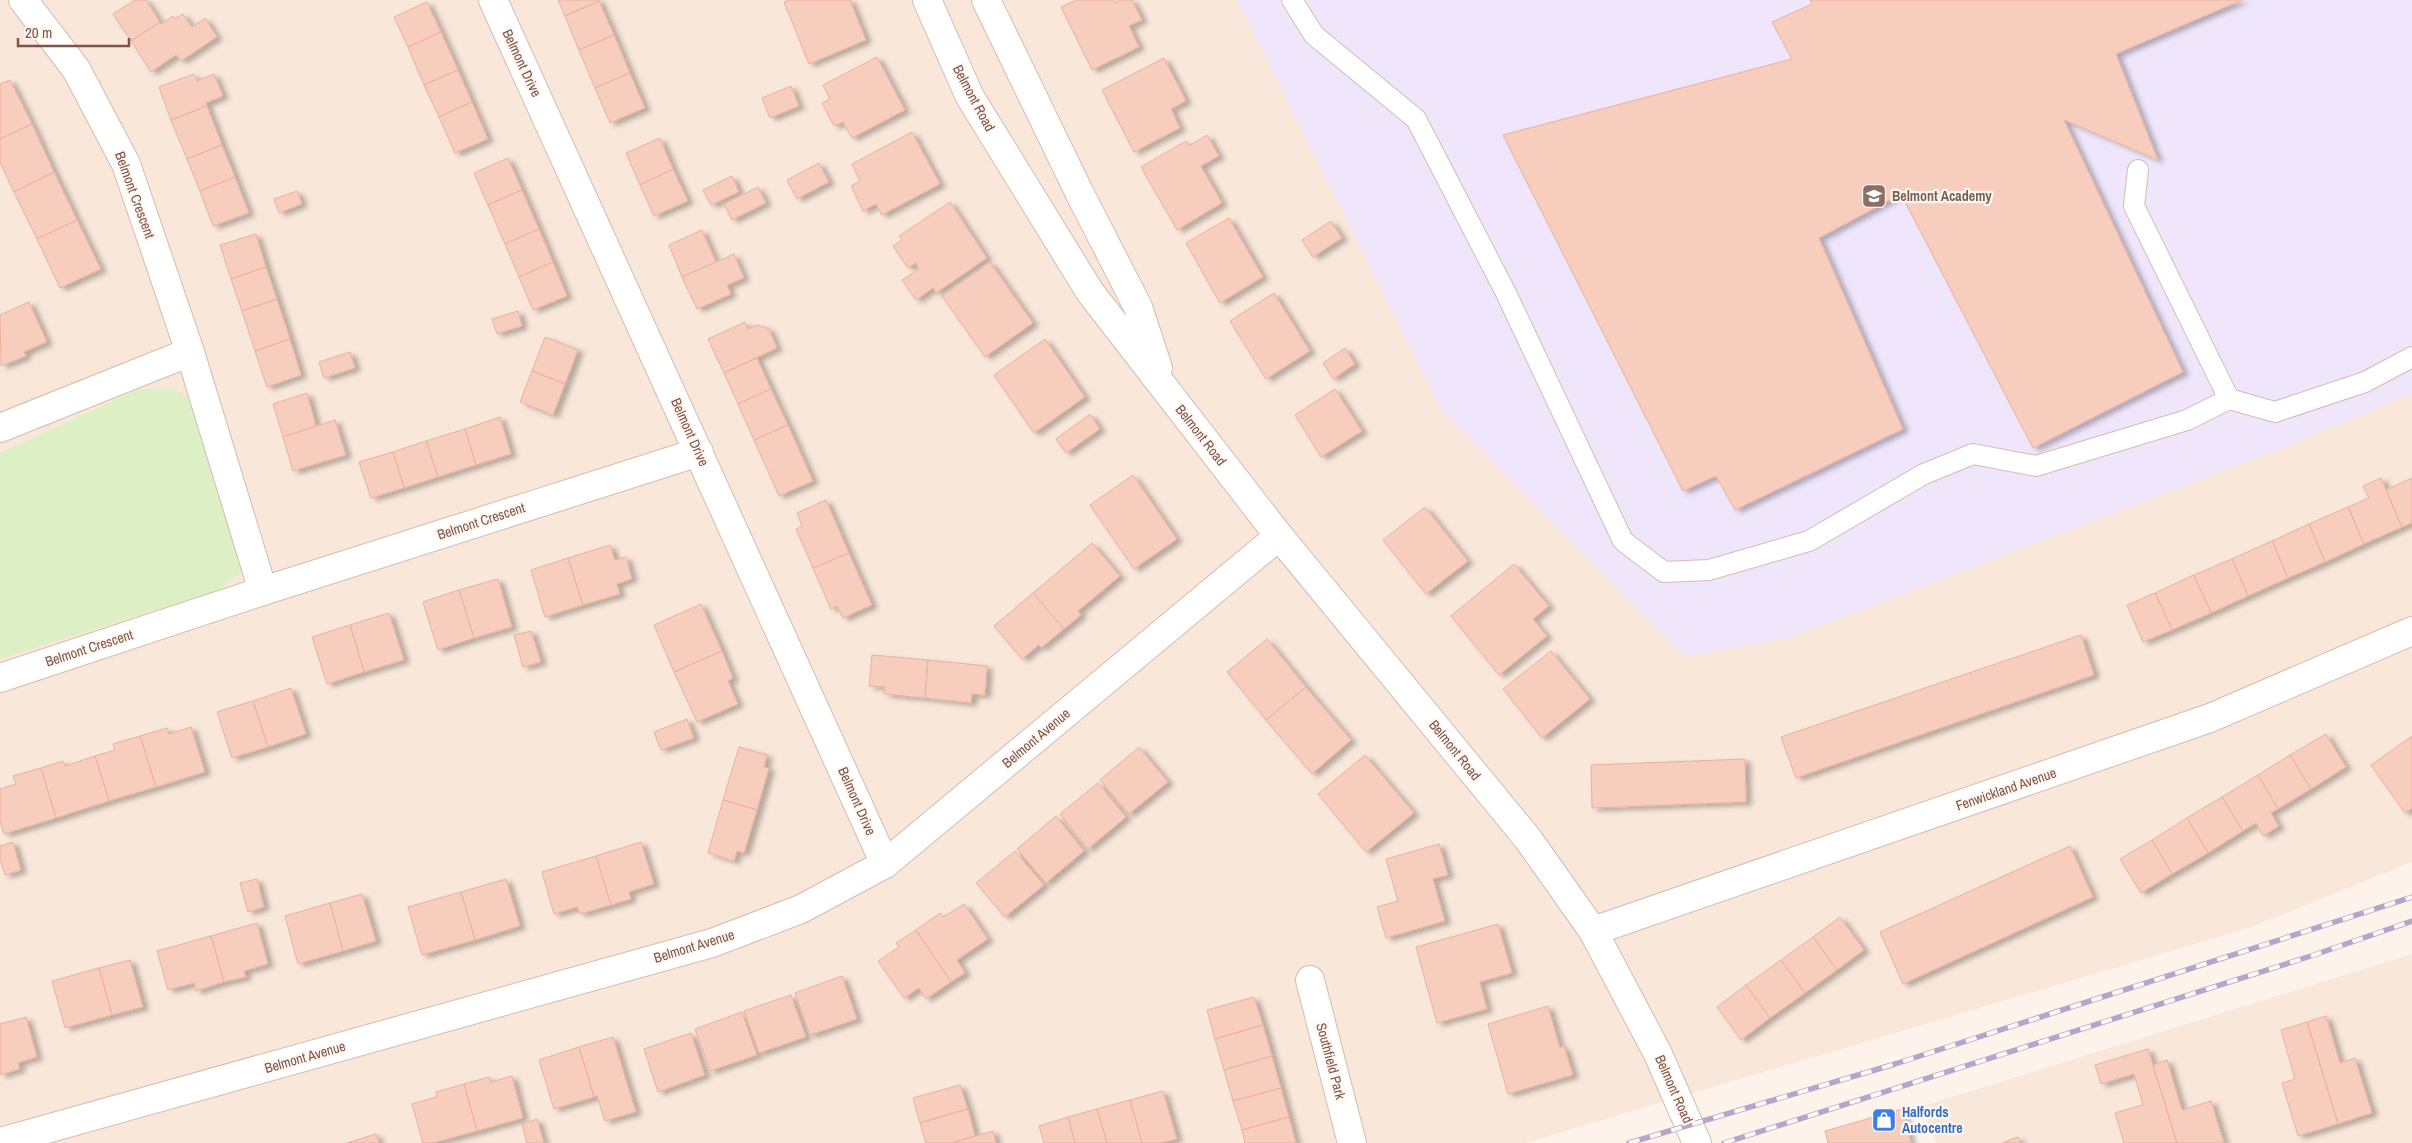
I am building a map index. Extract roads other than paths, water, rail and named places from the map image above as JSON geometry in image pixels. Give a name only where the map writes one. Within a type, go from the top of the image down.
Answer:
[{"type":"street","name":"Belmont Crescent","points":[[23,0],[76,69],[126,164],[190,352],[263,591]]},
{"type":"street","name":"Belmont Drive","points":[[493,0],[885,864]]},
{"type":"street","name":"Belmont Road","points":[[927,0],[970,96],[1090,292],[1279,536],[1528,839],[1593,931],[1658,1054],[1697,1143]]},
{"type":"street","name":"Belmont Road","points":[[986,0],[1080,194],[1138,307],[1165,389]]},
{"type":"street","points":[[0,428],[190,352]]},
{"type":"street","name":"Belmont Crescent","points":[[0,678],[263,591],[699,452]]},
{"type":"street","name":"Belmont Avenue","points":[[0,1142],[712,942],[801,909],[885,864],[1279,536]]},
{"type":"street","name":"Fenwickland Avenue","points":[[1593,931],[2210,718],[2412,631]]},
{"type":"street","name":"Southfield Park","points":[[1310,980],[1352,1143]]},
{"type":"lane","points":[[1292,0],[1314,35],[1416,118],[1505,291],[1623,541],[1664,572],[1709,570],[1809,541],[1924,474],[1973,454],[2036,466],[2188,420],[2230,399],[2275,412],[2365,382],[2412,357]]},
{"type":"lane","points":[[2138,170],[2134,206],[2230,399]]},
{"type":"railway","points":[[1629,1143],[1895,1064],[2412,897]]},
{"type":"railway","points":[[1724,1143],[2314,955],[2412,921]]},
{"type":"place","name":"Belmont Academy","points":[[1874,196]]},
{"type":"place","name":"Halfords Autocentre","points":[[1884,1120]]}]
